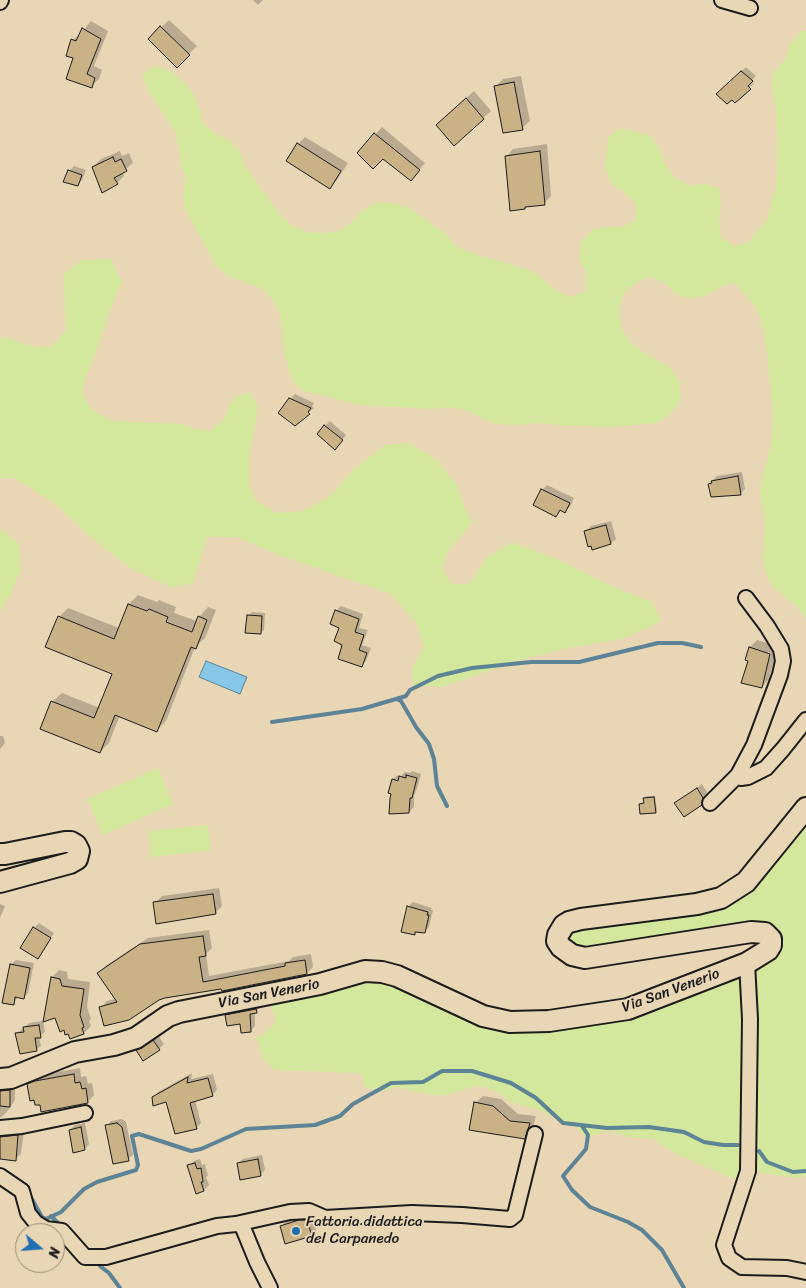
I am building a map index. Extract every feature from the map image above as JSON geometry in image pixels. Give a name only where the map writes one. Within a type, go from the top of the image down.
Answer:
[{"type":"street","points":[[722,0],[750,8]]},
{"type":"street","points":[[710,803],[738,775],[754,745],[780,675],[783,661],[781,649],[746,598]]},
{"type":"street","points":[[738,775],[741,778],[748,777],[766,768],[806,720]]},
{"type":"street","name":"Via San Venerio","points":[[0,1079],[11,1078],[75,1052],[114,1045],[136,1038],[168,1016],[179,1012],[320,984],[366,971],[382,972],[397,976],[483,1016],[510,1022],[549,1021],[628,1009],[747,963],[762,954],[771,945],[771,939],[764,933],[751,932],[585,958],[564,951],[557,941],[564,925],[582,919],[697,904],[721,898],[746,882],[806,808]]},
{"type":"street","points":[[0,854],[65,842],[71,842],[76,845],[79,851],[77,859],[70,863],[0,882]]},
{"type":"street","points":[[747,963],[750,1019],[748,1171],[724,1245],[729,1258],[742,1266],[787,1268],[806,1272]]},
{"type":"street","points":[[0,1128],[22,1126],[85,1113]]},
{"type":"street","points":[[0,1176],[22,1191],[28,1212],[36,1223],[46,1229],[62,1231],[85,1257],[106,1257],[217,1226],[241,1223],[290,1212],[310,1211],[325,1218],[412,1213],[510,1219],[515,1215],[535,1134]]},
{"type":"street","points":[[241,1223],[270,1288]]},
{"type":"green space","points":[[806,30],[806,619],[797,607],[773,587],[766,573],[763,558],[765,525],[760,493],[771,446],[773,413],[767,353],[762,324],[757,309],[735,283],[720,287],[705,296],[690,299],[676,294],[665,283],[649,277],[634,284],[623,295],[619,311],[621,327],[629,341],[642,352],[670,367],[679,380],[681,400],[671,413],[657,423],[608,427],[542,423],[510,425],[493,423],[465,410],[449,407],[432,409],[361,405],[301,390],[291,378],[283,347],[280,314],[273,300],[261,288],[230,277],[217,267],[185,210],[183,194],[186,179],[181,164],[176,133],[149,92],[142,75],[155,66],[170,71],[182,80],[193,93],[203,123],[215,134],[229,140],[240,152],[246,168],[281,216],[292,226],[307,232],[323,233],[338,231],[353,222],[362,210],[377,203],[393,203],[409,208],[447,235],[457,247],[532,271],[557,291],[571,297],[586,291],[586,273],[579,259],[581,242],[592,230],[606,227],[622,227],[636,220],[636,204],[612,184],[605,169],[608,137],[620,128],[650,136],[660,149],[665,165],[675,178],[690,186],[705,183],[719,189],[721,237],[734,246],[749,242],[768,217],[776,187],[778,149],[775,101],[771,86],[774,71],[785,60],[791,43],[800,32]]},
{"type":"green space","points":[[111,259],[122,282],[109,312],[82,392],[91,409],[111,421],[181,424],[198,430],[211,431],[224,418],[234,398],[250,392],[258,407],[249,456],[249,485],[256,501],[276,513],[303,511],[330,496],[354,469],[385,445],[409,443],[435,459],[456,483],[472,523],[447,553],[442,570],[453,584],[469,584],[488,556],[512,542],[559,560],[611,586],[652,602],[661,621],[622,639],[568,648],[514,662],[442,687],[413,685],[412,668],[424,648],[417,624],[391,594],[279,555],[236,537],[207,537],[193,583],[171,587],[132,569],[89,536],[56,504],[14,478],[0,478],[0,339],[6,337],[29,346],[51,347],[66,330],[64,274],[82,260]]},
{"type":"green space","points":[[0,529],[19,544],[21,569],[0,612]]},
{"type":"green space","points":[[158,768],[173,804],[103,835],[87,799]]},
{"type":"green space","points":[[806,819],[806,1176],[797,1178],[767,1174],[753,1168],[758,964],[777,937],[579,951],[564,937],[568,930],[698,910]]},
{"type":"green space","points":[[208,825],[211,850],[151,857],[149,831]]},
{"type":"green space","points":[[741,973],[744,1019],[742,1170],[739,1181],[676,1154],[653,1139],[628,1137],[606,1131],[590,1137],[582,1134],[572,1122],[564,1123],[542,1111],[511,1102],[499,1093],[484,1087],[476,1086],[445,1095],[430,1095],[397,1087],[382,1091],[366,1088],[360,1073],[275,1070],[264,1060],[256,1037],[263,1035],[274,1023],[275,1016],[269,1001],[381,978],[510,1029]]},
{"type":"water","points":[[206,661],[247,677],[240,694],[199,677]]},
{"type":"building","points":[[160,26],[190,55],[177,68],[148,39]]},
{"type":"building","points":[[82,28],[101,39],[87,74],[95,78],[92,88],[66,79],[73,58],[66,56],[71,39],[76,41]]},
{"type":"building","points":[[741,71],[753,81],[748,86],[751,89],[735,103],[732,100],[727,104],[716,94]]},
{"type":"building","points":[[514,82],[523,130],[503,133],[494,86]]},
{"type":"building","points":[[466,98],[484,119],[454,146],[436,125]]},
{"type":"building","points":[[374,133],[420,170],[411,181],[383,159],[373,169],[357,153]]},
{"type":"building","points":[[297,143],[341,171],[330,189],[286,161]]},
{"type":"building","points":[[540,151],[545,205],[510,211],[505,156]]},
{"type":"building","points":[[113,157],[115,162],[121,159],[127,171],[114,178],[118,184],[102,193],[92,167]]},
{"type":"building","points":[[68,170],[82,175],[78,186],[63,182]]},
{"type":"building","points":[[289,398],[311,408],[308,412],[310,414],[295,426],[278,413]]},
{"type":"building","points":[[324,425],[343,440],[335,450],[317,434]]},
{"type":"building","points":[[738,476],[741,495],[711,497],[708,484],[712,483],[711,481]]},
{"type":"building","points":[[541,489],[570,503],[565,513],[560,510],[556,517],[533,505]]},
{"type":"building","points":[[606,525],[611,544],[592,550],[591,546],[588,547],[584,531]]},
{"type":"building","points":[[128,604],[147,611],[149,609],[168,617],[166,622],[192,632],[198,616],[207,620],[196,649],[191,647],[157,732],[115,715],[100,753],[40,729],[51,701],[94,718],[112,674],[45,647],[58,616],[114,639]]},
{"type":"building","points":[[335,610],[359,619],[355,632],[364,635],[359,650],[367,653],[362,667],[338,659],[342,645],[334,641],[339,628],[330,624]]},
{"type":"building","points":[[247,615],[262,616],[261,634],[245,633]]},
{"type":"building","points":[[749,647],[770,654],[762,688],[741,683],[748,661],[745,660]]},
{"type":"building","points":[[406,775],[417,778],[412,798],[410,798],[409,813],[389,814],[391,794],[388,793],[392,779],[398,781],[399,776],[406,778]]},
{"type":"building","points":[[697,788],[703,798],[702,805],[684,817],[674,803]]},
{"type":"building","points":[[654,797],[656,813],[640,814],[639,804],[644,803],[643,798]]},
{"type":"building","points":[[213,894],[216,914],[156,924],[153,902]]},
{"type":"building","points":[[407,906],[428,912],[425,933],[415,932],[415,935],[401,932]]},
{"type":"building","points":[[33,927],[51,938],[38,959],[20,948]]},
{"type":"building","points":[[203,936],[206,956],[199,957],[203,982],[285,966],[285,963],[305,960],[307,974],[222,991],[221,989],[165,998],[129,1020],[104,1026],[99,1007],[117,1002],[97,973],[140,944]]},
{"type":"building","points":[[10,964],[30,968],[24,999],[15,997],[14,1005],[2,1003]]},
{"type":"building","points":[[51,977],[60,979],[62,986],[84,989],[80,1015],[84,1034],[70,1039],[68,1034],[65,1035],[64,1030],[60,1032],[55,1018],[43,1022]]},
{"type":"building","points":[[256,1009],[257,1013],[250,1014],[251,1032],[241,1033],[240,1024],[227,1026],[225,1015]]},
{"type":"building","points":[[39,1025],[41,1038],[35,1038],[37,1051],[20,1054],[15,1033],[24,1032],[23,1027]]},
{"type":"building","points":[[153,1040],[160,1050],[143,1061],[136,1050]]},
{"type":"building","points":[[74,1074],[75,1083],[80,1082],[82,1089],[86,1088],[88,1103],[41,1112],[40,1105],[35,1105],[34,1100],[30,1101],[27,1084]]},
{"type":"building","points":[[188,1077],[187,1083],[208,1078],[213,1096],[190,1103],[197,1129],[175,1134],[166,1102],[153,1106],[152,1097]]},
{"type":"building","points":[[10,1090],[10,1107],[0,1106],[0,1091]]},
{"type":"building","points":[[474,1102],[493,1106],[510,1121],[530,1123],[525,1139],[469,1130]]},
{"type":"building","points":[[117,1123],[122,1127],[129,1161],[113,1164],[105,1125]]},
{"type":"building","points":[[81,1127],[85,1150],[73,1153],[69,1130]]},
{"type":"building","points":[[18,1135],[16,1161],[0,1159],[0,1137]]},
{"type":"building","points":[[258,1159],[261,1176],[240,1180],[237,1163]]},
{"type":"building","points":[[195,1163],[197,1169],[201,1168],[203,1182],[201,1182],[204,1191],[196,1194],[187,1165]]},
{"type":"building","name":"Fattoria didattica del Carpanedo","points":[[299,1220],[307,1220],[312,1236],[285,1244],[280,1226]]},
{"type":"waterway","points":[[272,722],[362,709],[406,696],[410,690],[438,676],[472,668],[531,662],[579,662],[658,643],[682,643],[701,647]]},
{"type":"waterway","points":[[396,699],[401,701],[416,727],[429,744],[434,759],[437,786],[447,806]]},
{"type":"waterway","points":[[29,1194],[42,1217],[46,1219],[61,1212],[84,1189],[97,1182],[136,1170],[138,1165],[132,1136],[139,1134],[191,1151],[201,1149],[246,1129],[315,1125],[340,1116],[353,1104],[391,1083],[423,1082],[442,1071],[472,1071],[511,1083],[536,1098],[563,1123],[607,1128],[649,1127],[684,1132],[704,1142],[738,1145]]},
{"type":"waterway","points":[[582,1126],[588,1135],[586,1149],[563,1176],[572,1190],[590,1207],[628,1222],[642,1230],[662,1250],[684,1288]]},
{"type":"waterway","points":[[759,1151],[767,1162],[793,1172],[806,1171]]},
{"type":"waterway","points":[[51,1216],[58,1223]]},
{"type":"waterway","points":[[100,1266],[109,1273],[120,1288]]},
{"type":"place","name":"Fattoria didattica del Carpanedo","points":[[296,1231]]}]
